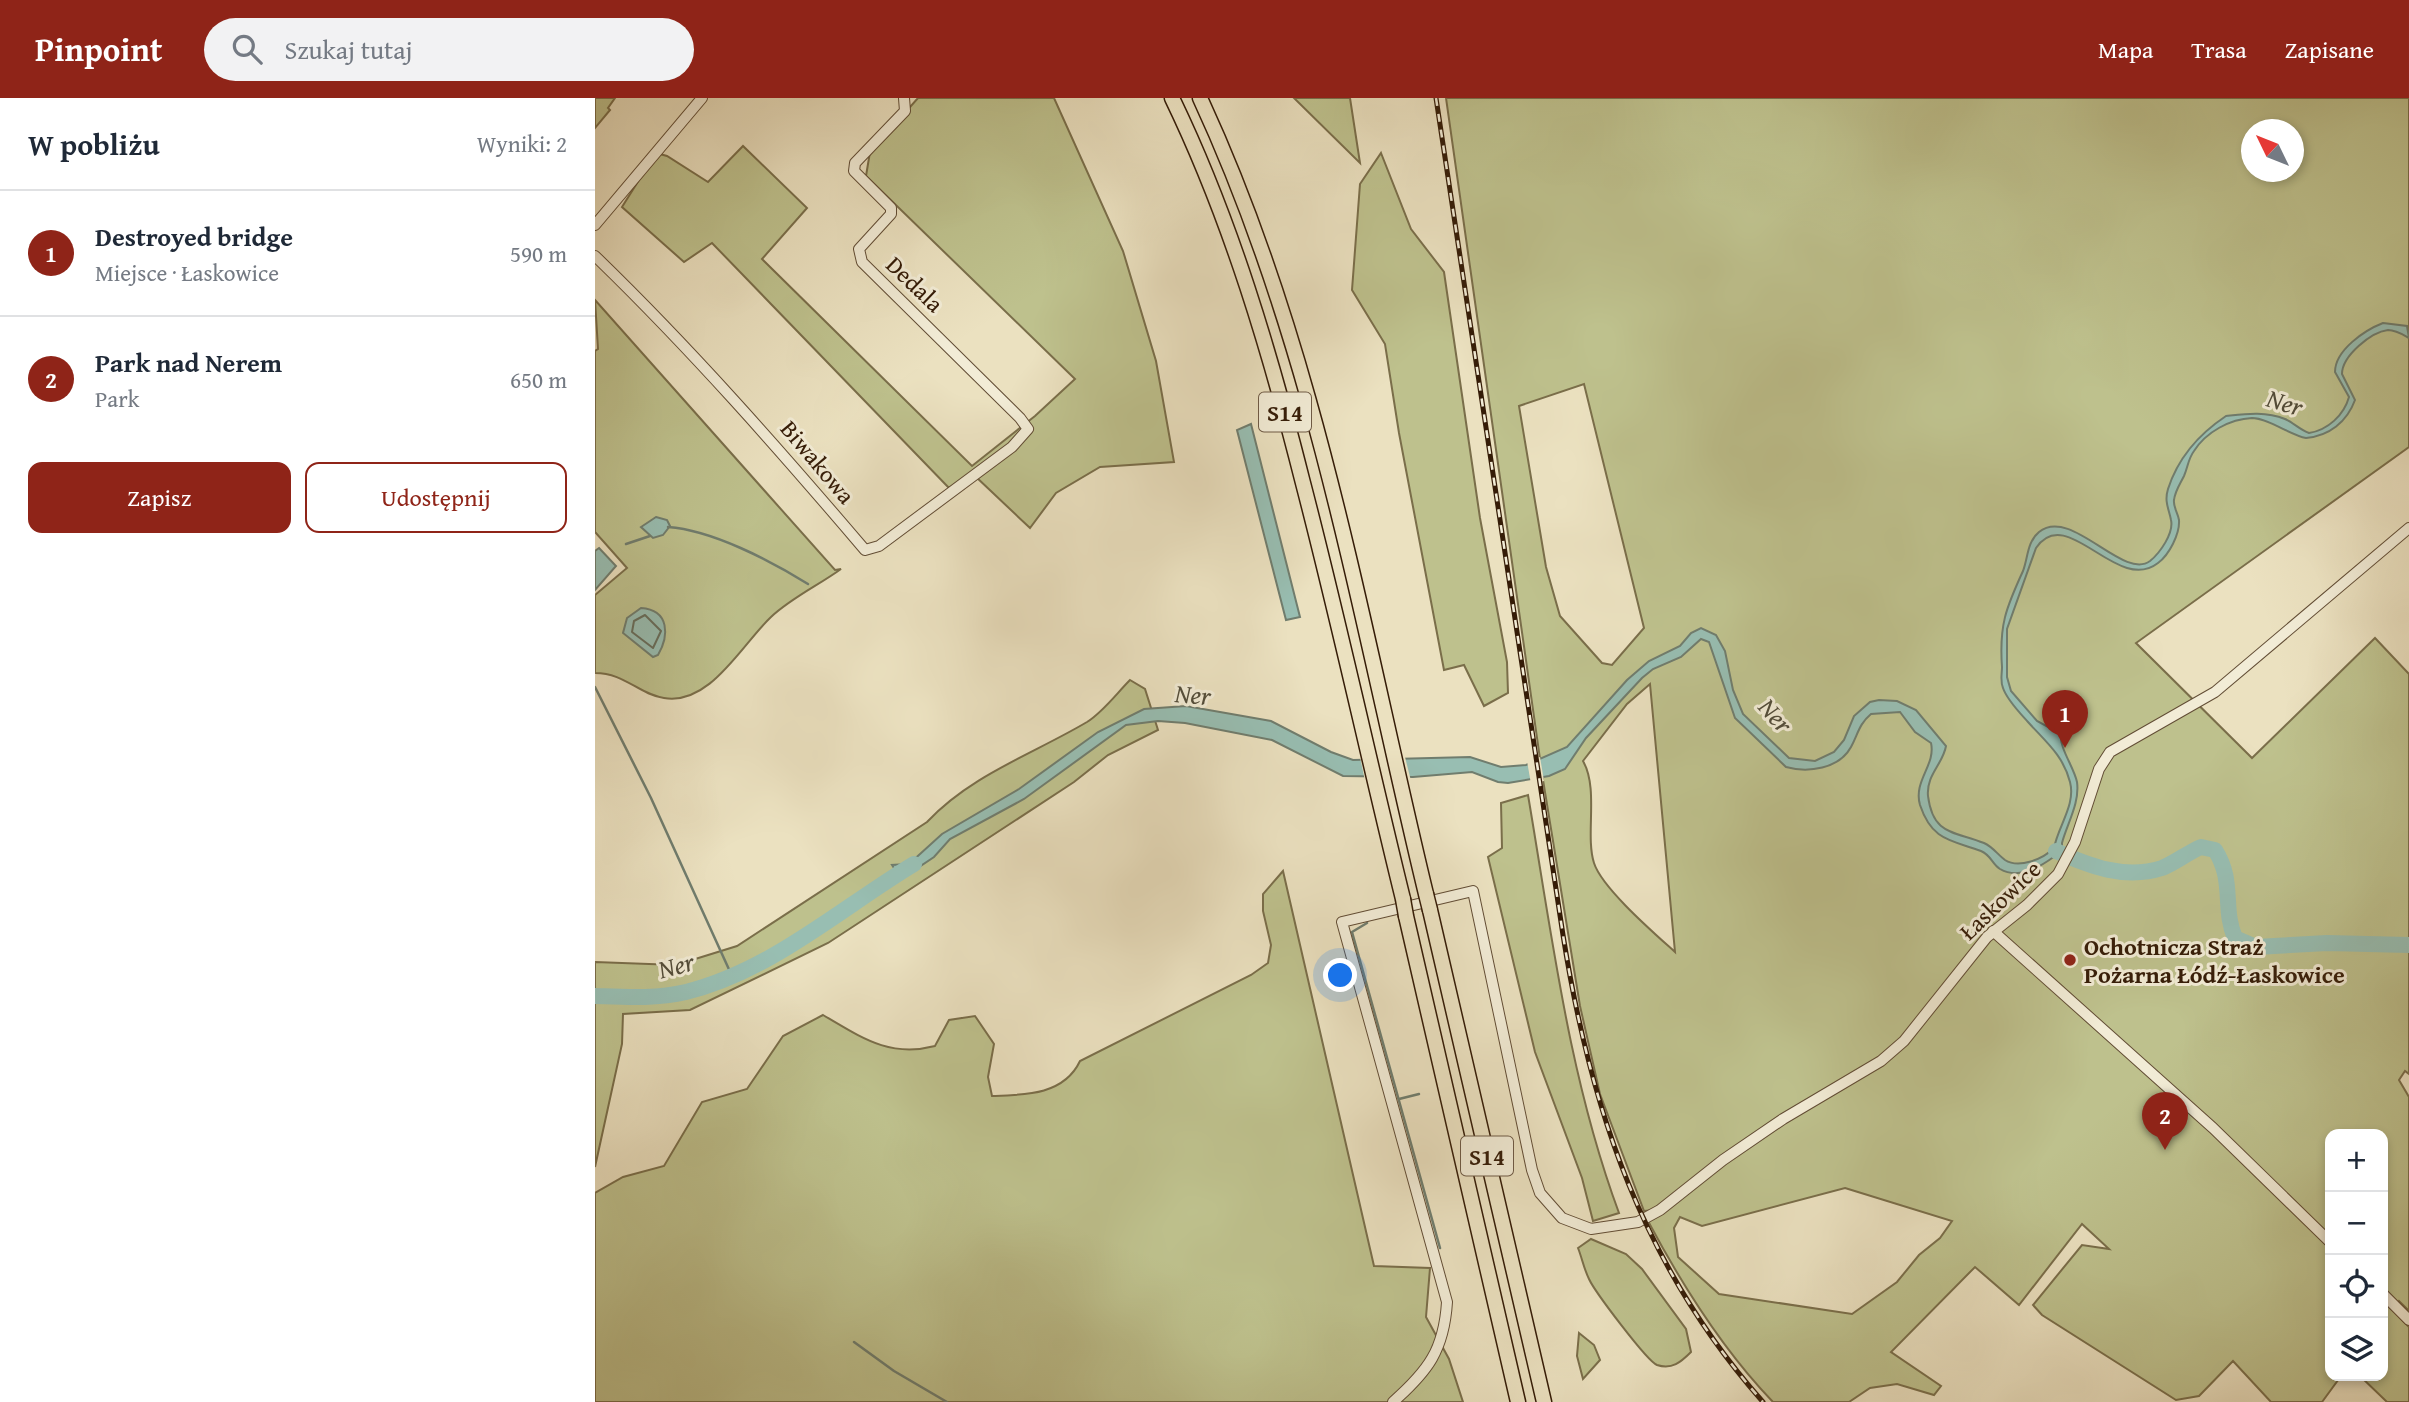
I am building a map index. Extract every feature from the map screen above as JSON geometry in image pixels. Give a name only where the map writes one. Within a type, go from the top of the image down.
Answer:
[{"type":"highway","name":"S14","points":[[1172,98],[1220,214],[1257,315],[1328,577],[1518,1402]]},
{"type":"highway","name":"S14","points":[[1200,98],[1253,223],[1285,314],[1316,420],[1543,1402]]},
{"type":"street","points":[[595,225],[702,98]]},
{"type":"street","name":"Dedala","points":[[904,98],[905,111],[855,163],[854,171],[891,208],[891,214],[859,249],[858,255],[1028,429]]},
{"type":"street","name":"Biwakowa","points":[[595,256],[657,316],[762,429],[865,551],[879,546],[928,512],[1012,447],[1028,429]]},
{"type":"street","name":"Łaskowice","points":[[1393,1402],[1423,1375],[1436,1353],[1446,1317],[1445,1287],[1342,922],[1473,891],[1532,1170],[1540,1194],[1562,1218],[1591,1229],[1638,1222],[1660,1210],[1723,1160],[1895,1050],[1993,931],[2042,891],[2061,869],[2073,846],[2099,769],[2115,748],[2215,692],[2409,528]]},
{"type":"street","points":[[1993,931],[2213,1128],[2325,1237]]},
{"type":"street","points":[[2388,1299],[2409,1320]]},
{"type":"green space","points":[[595,98],[615,98],[608,108],[610,110],[595,128]]},
{"type":"green space","points":[[918,98],[1054,98],[1123,251],[1156,361],[1174,462],[1100,467],[1056,493],[1030,528],[975,476],[949,488],[712,243],[684,262],[622,207],[656,153],[667,156],[708,182],[743,146],[807,208],[762,259],[972,466],[1035,416],[1075,379],[866,176],[870,152]]},
{"type":"green space","points":[[1294,98],[1350,98],[1360,163]]},
{"type":"green space","points":[[1446,98],[2409,98],[2409,447],[2136,643],[2252,758],[2375,638],[2409,674],[2409,1074],[2405,1071],[2399,1080],[2409,1097],[2409,1311],[2399,1301],[2393,1310],[2409,1327],[2409,1402],[2387,1402],[2365,1381],[2388,1381],[2388,1129],[2325,1129],[2325,1381],[2337,1381],[2322,1402],[2271,1402],[2233,1361],[2199,1396],[2176,1400],[2042,1315],[2033,1305],[2082,1245],[2109,1249],[2082,1224],[2019,1305],[1975,1267],[1891,1352],[1941,1386],[1934,1395],[1897,1384],[1870,1388],[1849,1402],[1773,1402],[1720,1338],[1689,1292],[1648,1221],[1655,1210],[1644,1211],[1600,1094],[1580,1006],[1543,780]],"holes":[[[1584,384],[1644,628],[1612,665],[1602,663],[1560,616],[1546,567],[1519,406]],[[1650,684],[1675,952],[1607,885],[1594,863],[1590,785],[1583,761],[1627,704]],[[1845,1188],[1952,1221],[1940,1238],[1919,1255],[1897,1282],[1852,1314],[1719,1294],[1678,1257],[1674,1228],[1680,1217],[1702,1226]]]},
{"type":"green space","points":[[1381,153],[1411,229],[1444,272],[1480,518],[1507,662],[1508,693],[1484,706],[1464,665],[1444,670],[1385,344],[1352,290],[1360,184]]},
{"type":"green space","points":[[595,300],[835,570],[841,569],[779,610],[724,671],[696,693],[681,698],[655,696],[615,676],[595,673],[595,595],[627,568],[595,532],[595,351],[598,349]]},
{"type":"green space","points":[[1130,680],[1145,689],[1158,730],[1108,755],[1074,782],[828,943],[690,1010],[623,1014],[622,1044],[595,1167],[595,962],[676,965],[737,946],[927,822],[963,791],[983,778],[1093,718]]},
{"type":"green space","points":[[1528,795],[1554,954],[1575,1059],[1587,1111],[1619,1213],[1593,1221],[1582,1178],[1535,1052],[1488,857],[1502,848],[1501,803]]},
{"type":"green space","points":[[1283,871],[1374,1266],[1430,1268],[1426,1317],[1449,1359],[1463,1402],[595,1402],[595,1193],[623,1177],[664,1166],[702,1102],[747,1089],[783,1036],[823,1015],[876,1043],[903,1049],[919,1049],[935,1046],[949,1020],[975,1016],[994,1044],[988,1077],[992,1096],[1042,1091],[1064,1081],[1080,1061],[1251,975],[1268,963],[1271,945],[1263,911],[1263,894]]},
{"type":"green space","points":[[1591,1239],[1626,1254],[1642,1269],[1686,1329],[1691,1352],[1680,1362],[1667,1366],[1651,1361],[1611,1311],[1589,1279],[1578,1248]]},
{"type":"green space","points":[[1579,1333],[1594,1345],[1600,1360],[1583,1379],[1577,1356]]},
{"type":"water","points":[[2383,323],[2407,326],[2409,338],[2388,330],[2366,340],[2352,353],[2343,367],[2342,374],[2355,400],[2347,415],[2330,431],[2306,438],[2252,418],[2219,428],[2199,444],[2190,457],[2175,497],[2174,505],[2179,520],[2176,538],[2158,563],[2142,570],[2126,568],[2062,535],[2048,537],[2036,548],[2007,629],[2007,677],[2011,691],[2037,721],[2061,734],[2062,745],[2077,782],[2077,798],[2062,843],[2062,851],[2068,854],[2065,860],[2055,856],[2029,871],[2007,872],[1997,867],[1984,853],[1944,837],[1930,826],[1920,805],[1919,788],[1930,759],[1931,743],[1915,732],[1900,712],[1871,714],[1861,725],[1846,754],[1831,765],[1804,770],[1786,767],[1735,718],[1709,642],[1701,639],[1681,657],[1653,669],[1642,678],[1586,738],[1565,769],[1549,776],[1508,783],[1472,772],[1413,777],[1343,776],[1272,740],[1185,723],[1158,721],[1126,725],[1024,799],[950,839],[934,857],[901,879],[892,865],[909,864],[942,834],[1019,789],[1098,732],[1144,709],[1186,706],[1271,721],[1331,752],[1353,760],[1470,757],[1501,767],[1526,765],[1567,747],[1627,680],[1649,661],[1680,646],[1691,633],[1701,628],[1716,635],[1725,651],[1733,690],[1743,714],[1789,758],[1815,761],[1834,752],[1844,740],[1854,716],[1870,702],[1897,701],[1916,710],[1946,746],[1928,789],[1935,819],[1947,830],[1987,845],[2011,863],[2031,862],[2054,848],[2071,799],[2067,772],[2058,756],[2014,706],[2002,683],[2005,617],[2032,540],[2039,532],[2052,527],[2066,528],[2126,561],[2139,564],[2150,561],[2162,548],[2170,531],[2167,498],[2172,478],[2198,439],[2226,416],[2233,415],[2278,416],[2309,433],[2329,425],[2343,410],[2349,397],[2335,372],[2340,356],[2352,342]]},
{"type":"water","points":[[1251,424],[1300,617],[1286,620],[1237,430]]},
{"type":"water","points":[[656,517],[667,520],[670,526],[663,535],[653,538],[641,527]]},
{"type":"water","points":[[599,548],[616,566],[595,590],[595,551]]},
{"type":"water","points":[[641,608],[657,614],[664,625],[662,648],[658,655],[653,657],[623,633],[627,618]]},
{"type":"pier","points":[[1360,757],[1405,757],[1411,781],[1365,781]]},
{"type":"pier","points":[[1540,757],[1544,781],[1531,784],[1527,761]]},
{"type":"waterway","points":[[668,527],[722,540],[808,584]]},
{"type":"waterway","points":[[626,544],[650,536]]},
{"type":"waterway","points":[[595,687],[651,798],[732,976]]},
{"type":"waterway","points":[[2056,851],[2107,870],[2134,873],[2162,868],[2201,847],[2215,850],[2225,873],[2229,916],[2235,938],[2256,947],[2327,943],[2409,945]]},
{"type":"waterway","name":"Ner","points":[[595,996],[663,996],[717,982],[805,937],[914,864]]},
{"type":"waterway","points":[[1367,923],[1352,932],[1440,1248]]},
{"type":"waterway","points":[[1399,1099],[1419,1094]]},
{"type":"waterway","points":[[854,1342],[894,1371],[947,1402]]},
{"type":"railway","points":[[1436,98],[1563,935],[1589,1064],[1607,1125],[1654,1241],[1685,1297],[1721,1350],[1763,1402]]},
{"type":"place","name":"Destroyed bridge","points":[[2065,748]]},
{"type":"place","name":"Ochotnicza Straż Pożarna Łódź-Łaskowice","points":[[2070,960]]},
{"type":"place","name":"Park nad Nerem","points":[[2165,1150]]}]
